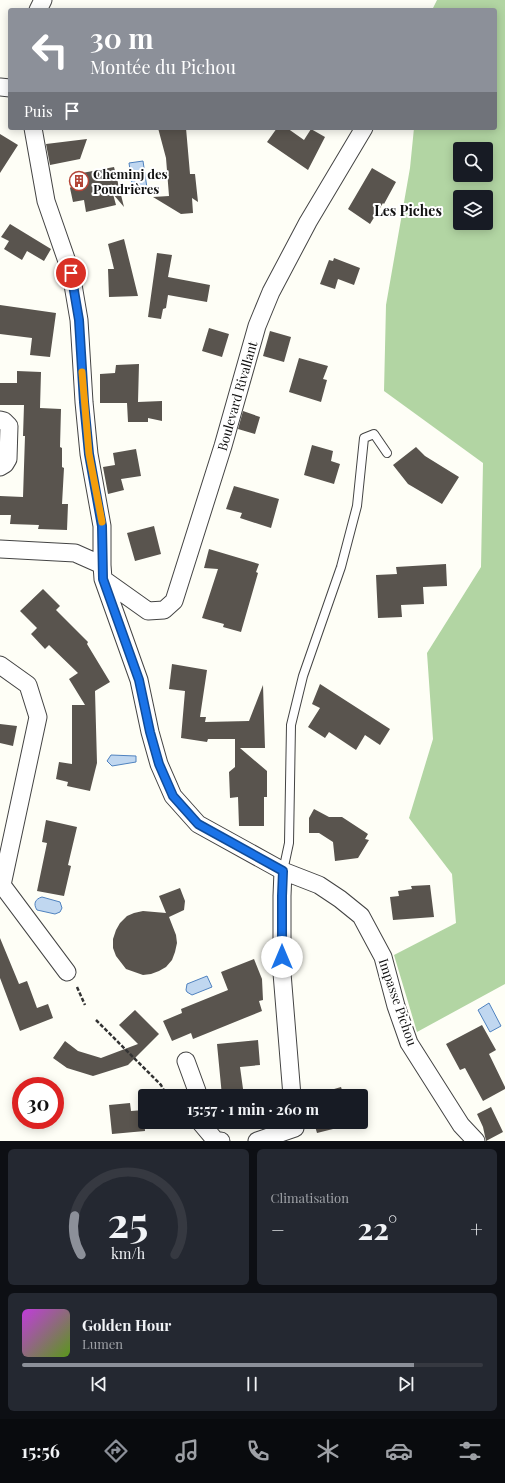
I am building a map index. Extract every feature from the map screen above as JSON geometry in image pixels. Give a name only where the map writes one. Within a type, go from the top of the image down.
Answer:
[{"type":"street","name":"Impasse Pichou","points":[[33,130],[46,201],[71,273],[79,320],[89,454],[102,526],[103,572],[139,680],[150,732],[159,764],[173,796],[198,824],[283,871],[319,885],[340,899],[361,916],[383,957],[396,1006],[409,1044],[461,1125],[476,1141]]},
{"type":"street","name":"Boulevard Rivallant","points":[[0,549],[75,553],[103,572],[148,611],[164,610],[174,601],[223,446],[257,326],[271,292],[308,222],[363,130]]},
{"type":"street","points":[[0,420],[4,421],[9,426],[8,459],[5,464],[0,466]]},
{"type":"street","points":[[0,665],[28,685],[38,717],[2,884],[67,972]]},
{"type":"street","points":[[283,871],[282,973],[291,1089]]},
{"type":"street","points":[[186,1061],[196,1089]]},
{"type":"street","points":[[206,1129],[216,1141],[221,1141]]},
{"type":"street","points":[[257,1141],[295,1130]]},
{"type":"lane","points":[[283,871],[289,843],[291,725],[304,676],[341,567],[357,506],[364,438],[374,434],[387,453]]},
{"type":"path","points":[[96,1020],[161,1085],[163,1089]]},
{"type":"green space","points":[[437,0],[505,0],[505,984],[417,1032],[394,955],[456,923],[452,874],[409,818],[433,739],[427,653],[481,567],[483,463],[384,391],[386,305],[410,168],[414,130],[497,130],[497,8],[433,8]]},
{"type":"water","points":[[143,161],[147,188],[133,190],[129,163]]},
{"type":"water","points":[[111,755],[136,756],[136,762],[112,766],[107,761]]},
{"type":"water","points":[[42,897],[60,902],[62,908],[60,912],[55,914],[37,910],[35,902]]},
{"type":"water","points":[[207,976],[212,987],[192,995],[187,992],[187,984]]},
{"type":"water","points":[[489,1003],[501,1026],[490,1032],[478,1010]]},
{"type":"building","points":[[159,130],[186,130],[190,174],[195,174],[198,202],[192,198],[193,213],[181,214],[153,197],[169,196],[166,158]]},
{"type":"building","points":[[276,130],[290,130],[304,140],[310,130],[325,137],[308,170],[267,142]]},
{"type":"building","points":[[0,134],[18,145],[0,173]]},
{"type":"building","points":[[87,139],[80,159],[50,165],[46,144]]},
{"type":"building","points":[[114,167],[124,207],[113,194],[116,205],[86,212],[84,200],[73,202],[70,188],[82,173]]},
{"type":"building","points":[[372,168],[396,182],[384,204],[383,203],[370,224],[348,209]]},
{"type":"building","points":[[10,224],[51,249],[44,261],[27,251],[22,260],[4,249],[9,241],[1,237]]},
{"type":"building","points":[[124,239],[138,296],[109,297],[108,269],[114,269],[108,244]]},
{"type":"building","points":[[157,253],[172,255],[168,277],[210,285],[207,302],[168,295],[166,308],[163,309],[161,319],[148,317]]},
{"type":"building","points":[[334,258],[360,268],[354,285],[338,279],[335,289],[320,284],[329,260],[333,261]]},
{"type":"building","points":[[0,305],[56,313],[50,357],[30,355],[32,338],[0,334]]},
{"type":"building","points":[[209,328],[229,334],[222,357],[202,351]]},
{"type":"building","points":[[270,331],[291,337],[284,362],[263,356]]},
{"type":"building","points":[[299,358],[328,366],[323,379],[327,380],[321,402],[289,392]]},
{"type":"building","points":[[139,364],[138,402],[162,401],[162,421],[148,418],[148,422],[128,422],[127,403],[100,403],[100,374],[115,373],[116,365]]},
{"type":"building","points":[[17,371],[41,372],[40,408],[61,409],[60,447],[62,448],[62,467],[64,468],[62,504],[68,504],[67,530],[38,529],[39,525],[10,524],[11,515],[0,515],[0,496],[23,497],[25,436],[23,436],[24,405],[0,405],[0,383],[17,383]]},
{"type":"building","points":[[243,411],[260,417],[255,434],[238,429]]},
{"type":"building","points":[[312,445],[333,451],[331,461],[340,464],[334,484],[304,475]]},
{"type":"building","points":[[416,447],[425,456],[459,477],[442,504],[408,484],[393,465]]},
{"type":"building","points":[[136,449],[141,476],[121,479],[124,490],[108,494],[103,467],[115,465],[113,453]]},
{"type":"building","points":[[234,486],[279,499],[271,528],[240,518],[242,513],[226,509]]},
{"type":"building","points":[[154,526],[161,554],[135,561],[127,533]]},
{"type":"building","points":[[209,549],[259,564],[256,572],[258,573],[241,632],[223,627],[224,624],[202,618],[218,569],[204,568]]},
{"type":"building","points":[[446,564],[447,586],[423,587],[424,604],[401,605],[402,617],[378,618],[376,575],[397,574],[396,567]]},
{"type":"building","points":[[43,589],[60,606],[56,610],[88,642],[87,644],[110,682],[95,691],[97,763],[90,791],[67,786],[68,782],[56,779],[59,762],[72,764],[72,705],[85,705],[69,679],[78,673],[49,645],[45,649],[31,634],[37,628],[20,611]]},
{"type":"building","points":[[172,664],[207,670],[200,717],[206,717],[205,722],[249,721],[263,685],[265,748],[240,748],[267,771],[267,797],[264,797],[264,826],[239,826],[238,797],[230,798],[229,772],[235,767],[235,739],[208,739],[207,742],[181,738],[185,691],[169,689]]},
{"type":"building","points":[[320,684],[390,729],[380,745],[365,735],[356,750],[329,732],[325,738],[308,727],[320,708],[312,704]]},
{"type":"building","points":[[0,724],[17,726],[13,746],[0,743]]},
{"type":"building","points":[[314,809],[329,817],[342,817],[368,834],[365,839],[369,840],[358,858],[335,861],[333,842],[319,833],[309,833],[309,818]]},
{"type":"building","points":[[46,820],[77,827],[68,865],[71,866],[64,896],[37,891],[47,843],[42,842]]},
{"type":"building","points":[[430,885],[434,917],[393,920],[390,897],[399,896],[398,891],[412,889],[411,886]]},
{"type":"building","points":[[180,888],[185,901],[184,910],[169,917],[176,935],[177,943],[172,960],[166,967],[151,974],[143,975],[126,969],[116,956],[113,948],[113,939],[120,923],[127,916],[143,911],[166,913],[159,896]]},
{"type":"building","points":[[0,938],[19,984],[27,981],[37,1008],[48,1004],[53,1018],[20,1031],[0,978]]},
{"type":"building","points":[[254,959],[262,979],[263,1000],[259,1001],[262,1011],[193,1039],[191,1033],[172,1041],[163,1021],[182,1013],[181,1009],[228,990],[221,972]]},
{"type":"building","points":[[135,1010],[159,1034],[128,1065],[93,1076],[67,1068],[53,1058],[65,1041],[78,1051],[101,1058],[138,1044],[119,1025]]},
{"type":"building","points":[[482,1025],[496,1050],[489,1054],[505,1087],[505,1089],[483,1101],[465,1068],[460,1070],[446,1044]]},
{"type":"building","points":[[258,1040],[260,1065],[240,1067],[243,1089],[221,1089],[217,1044]]},
{"type":"building","points":[[130,1103],[131,1111],[138,1110],[138,1129],[145,1129],[145,1131],[112,1134],[109,1105]]},
{"type":"building","points":[[491,1107],[503,1132],[486,1141],[483,1127],[477,1114]]},
{"type":"building","points":[[316,1129],[333,1129],[317,1133]]},
{"type":"slow traffic","points":[[82,372],[89,454],[102,522]]},
{"type":"place","name":"Cheminj des Poudrières","points":[[79,181]]},
{"type":"district","name":"Les Piches","points":[[408,211]]},
{"type":"route","points":[[71,273],[79,320],[89,454],[102,526],[103,579],[139,680],[150,732],[159,764],[173,796],[198,824],[283,871],[282,957]]}]
